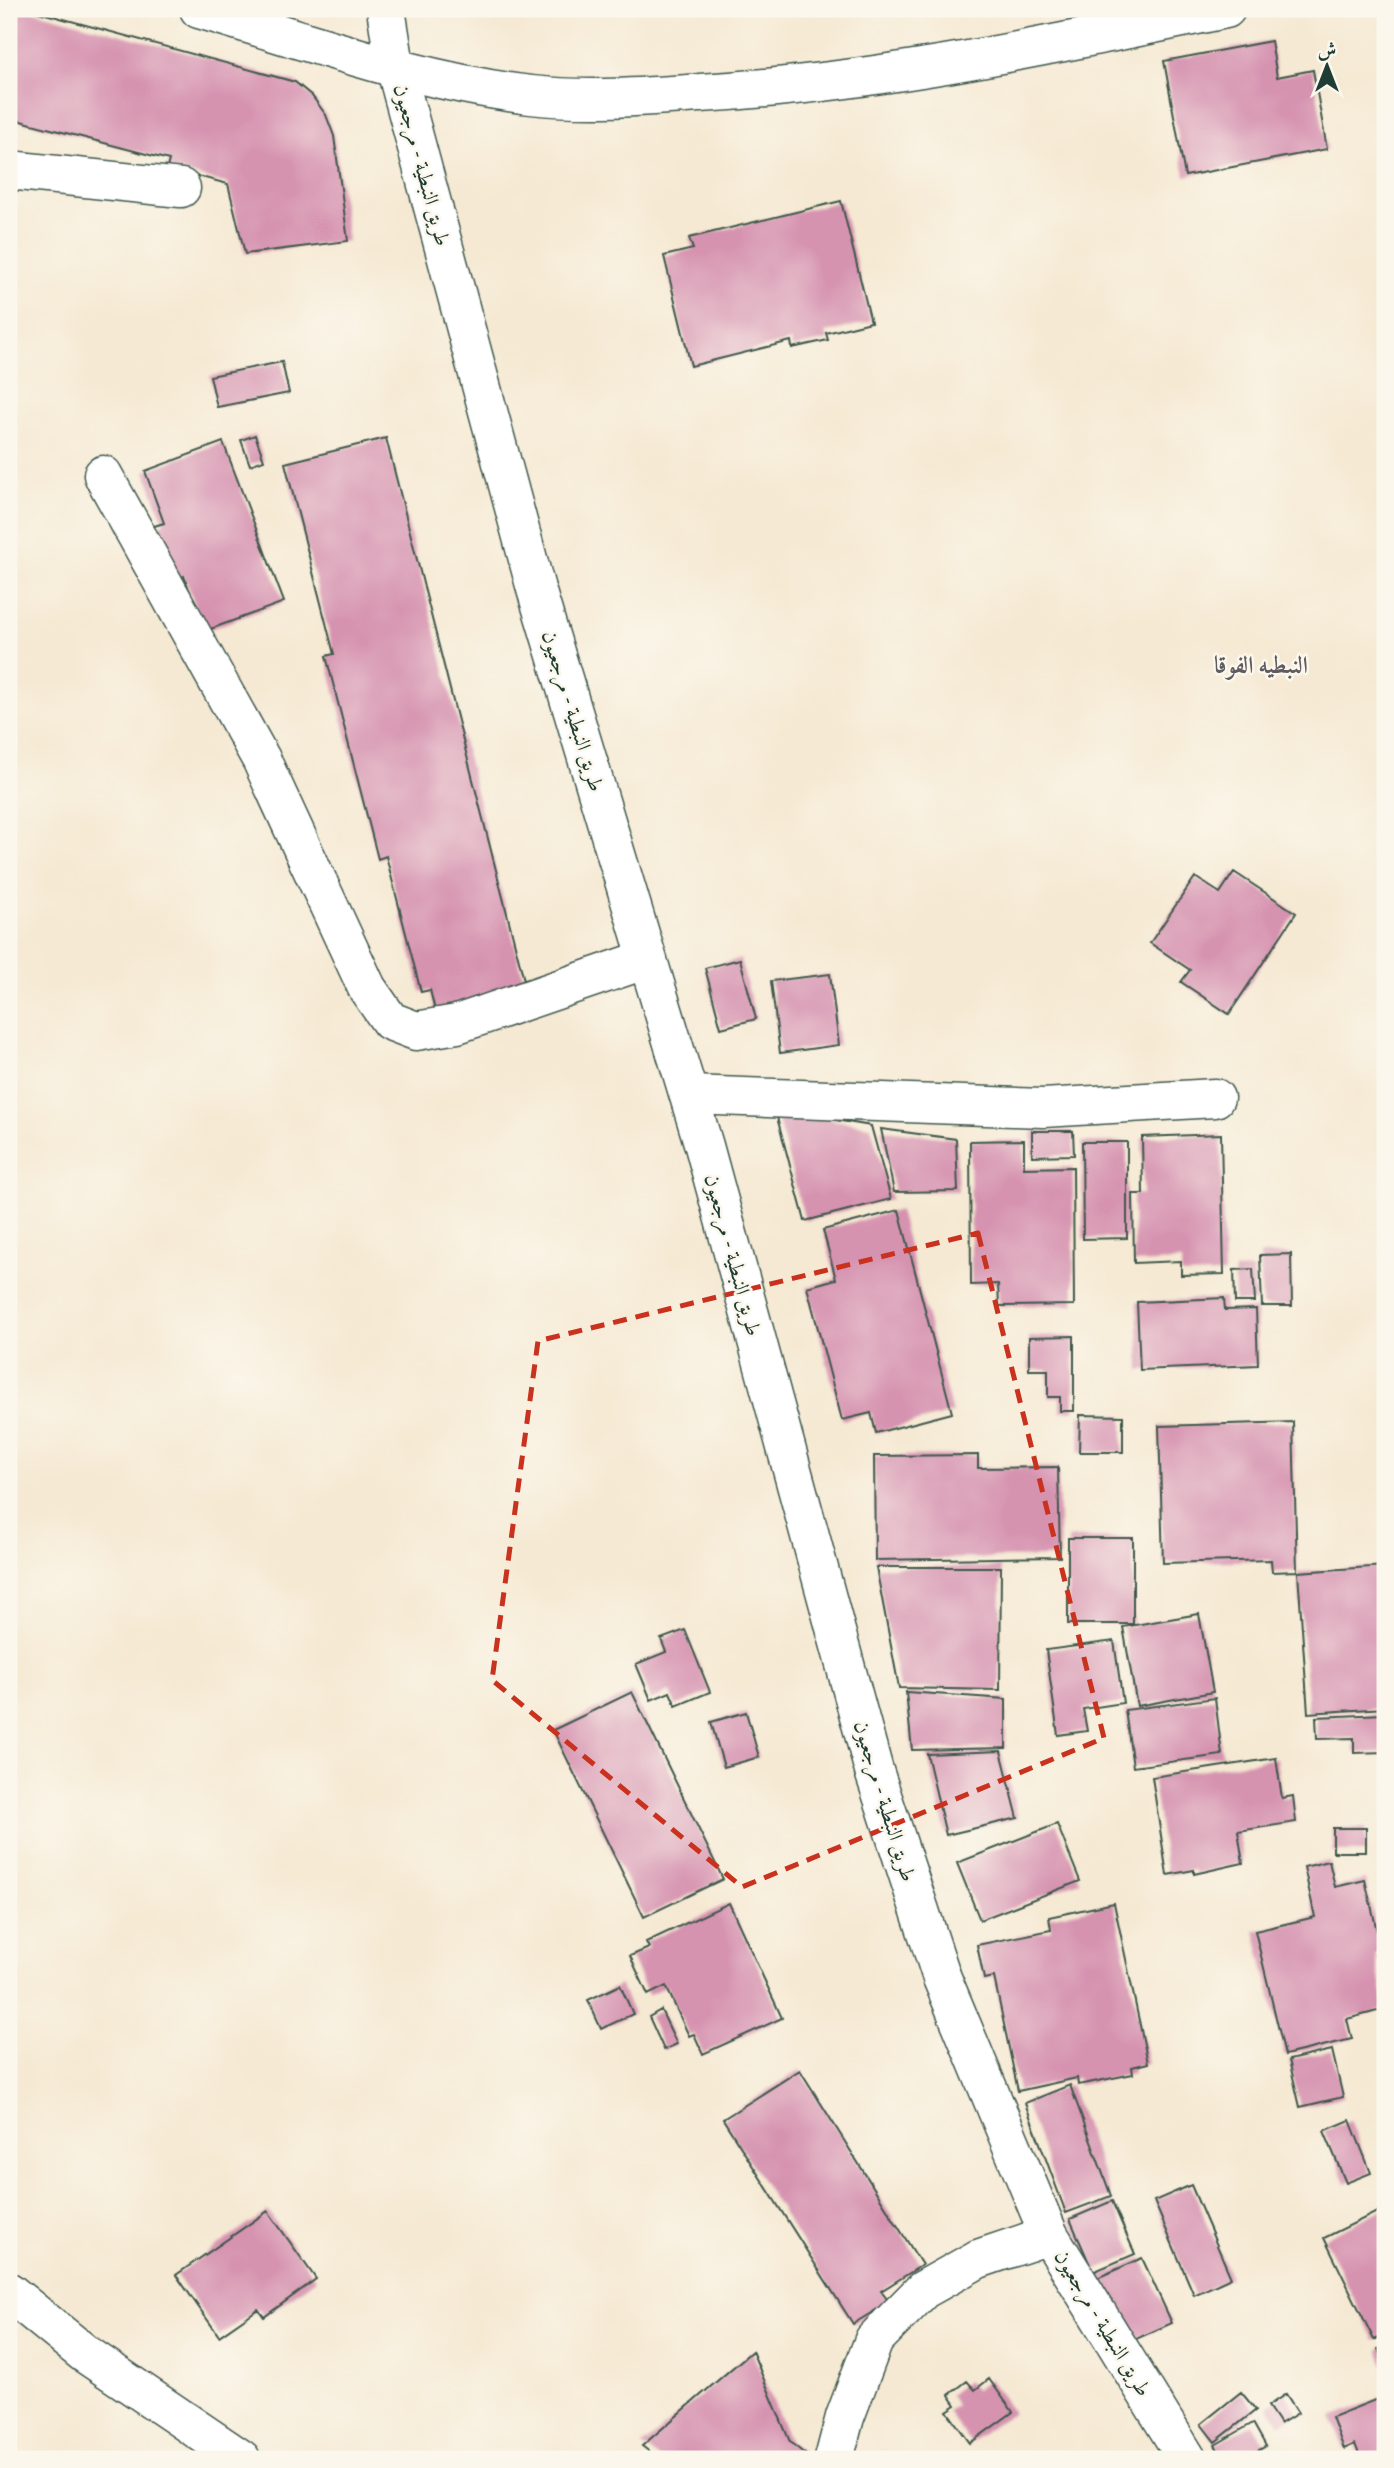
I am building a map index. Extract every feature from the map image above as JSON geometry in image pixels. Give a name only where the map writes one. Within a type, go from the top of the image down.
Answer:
[{"type":"street","points":[[199,9],[452,82],[531,94],[592,99],[770,89],[948,63],[1226,9]]},
{"type":"street","name":"طريق النبطية - مرجعيون","points":[[386,9],[395,66],[536,589],[689,1095],[874,1771],[942,1978],[1049,2235],[1187,2459]]},
{"type":"street","points":[[9,170],[181,188]]},
{"type":"street","points":[[103,475],[261,760],[367,988],[390,1021],[416,1031],[457,1024],[647,959]]},
{"type":"street","points":[[689,1095],[1043,1108],[1215,1098]]},
{"type":"street","points":[[834,2459],[845,2417],[874,2340],[923,2290],[978,2259],[1049,2235]]},
{"type":"street","points":[[9,2292],[84,2353],[241,2459]]},
{"type":"highlighted area","points":[[978,1233],[1104,1738],[742,1887],[492,1680],[538,1341]]},
{"type":"building","points":[[9,9],[27,9],[295,82],[312,96],[326,115],[334,136],[348,241],[245,254],[228,184],[167,168],[169,160],[9,118]]},
{"type":"building","points":[[1271,41],[1277,77],[1313,70],[1327,149],[1185,176],[1164,61]]},
{"type":"building","points":[[841,201],[871,322],[826,333],[828,340],[792,348],[791,341],[691,366],[664,256],[693,249],[689,238]]},
{"type":"building","points":[[282,362],[289,393],[217,407],[210,376]]},
{"type":"building","points":[[255,435],[264,460],[250,465],[241,440]]},
{"type":"building","points":[[386,438],[526,988],[435,1010],[430,990],[421,992],[386,856],[378,859],[326,656],[334,654],[285,463]]},
{"type":"building","points":[[223,442],[284,602],[205,631],[184,576],[171,581],[151,527],[164,523],[145,471]]},
{"type":"building","points":[[1234,872],[1296,913],[1229,1014],[1181,982],[1190,970],[1150,943],[1195,877],[1220,893]]},
{"type":"building","points":[[740,959],[756,1019],[721,1028],[705,968]]},
{"type":"building","points":[[830,974],[839,1045],[780,1053],[771,981]]},
{"type":"building","points":[[775,1110],[871,1126],[891,1199],[805,1221]]},
{"type":"building","points":[[881,1129],[956,1139],[958,1191],[894,1192]]},
{"type":"building","points":[[1032,1131],[1073,1131],[1074,1155],[1032,1156]]},
{"type":"building","points":[[1221,1134],[1224,1274],[1181,1275],[1181,1261],[1134,1263],[1133,1194],[1143,1194],[1142,1137]]},
{"type":"building","points":[[1024,1140],[1024,1168],[1073,1167],[1074,1305],[999,1306],[998,1284],[971,1285],[970,1141]]},
{"type":"building","points":[[1082,1142],[1127,1142],[1127,1238],[1083,1239]]},
{"type":"building","points":[[899,1210],[952,1413],[876,1433],[871,1413],[842,1420],[807,1287],[836,1279],[823,1230]]},
{"type":"building","points":[[1291,1254],[1292,1306],[1262,1306],[1260,1255]]},
{"type":"building","points":[[1253,1269],[1255,1302],[1235,1302],[1234,1270]]},
{"type":"building","points":[[1224,1298],[1225,1310],[1256,1309],[1258,1365],[1140,1370],[1137,1302]]},
{"type":"building","points":[[1074,1336],[1074,1411],[1060,1411],[1060,1397],[1048,1397],[1048,1370],[1029,1370],[1029,1337]]},
{"type":"building","points":[[1080,1415],[1123,1416],[1123,1452],[1079,1452]]},
{"type":"building","points":[[1293,1422],[1297,1571],[1272,1572],[1271,1560],[1163,1563],[1159,1426]]},
{"type":"building","points":[[978,1455],[978,1468],[1058,1467],[1060,1557],[875,1560],[874,1456]]},
{"type":"building","points":[[1068,1538],[1133,1538],[1133,1624],[1068,1624]]},
{"type":"building","points":[[1385,1566],[1385,1708],[1308,1713],[1298,1572]]},
{"type":"building","points":[[876,1567],[1001,1567],[1000,1690],[899,1688]]},
{"type":"building","points":[[1199,1614],[1213,1692],[1137,1706],[1123,1627]]},
{"type":"building","points":[[685,1630],[710,1692],[676,1706],[670,1692],[651,1700],[636,1664],[666,1652],[661,1639]]},
{"type":"building","points":[[1114,1641],[1123,1703],[1083,1709],[1087,1731],[1058,1735],[1046,1650]]},
{"type":"building","points":[[632,1692],[723,1879],[644,1917],[553,1730]]},
{"type":"building","points":[[906,1692],[1006,1699],[1006,1748],[912,1750]]},
{"type":"building","points":[[1215,1698],[1222,1755],[1133,1767],[1125,1710]]},
{"type":"building","points":[[746,1712],[759,1757],[724,1767],[711,1722]]},
{"type":"building","points":[[1384,1714],[1385,1752],[1354,1753],[1354,1738],[1317,1739],[1316,1717]]},
{"type":"building","points":[[1001,1751],[1018,1818],[946,1835],[927,1754]]},
{"type":"building","points":[[1276,1758],[1282,1798],[1293,1796],[1296,1822],[1238,1831],[1243,1863],[1194,1874],[1194,1870],[1167,1875],[1152,1777]]},
{"type":"building","points":[[1057,1824],[1080,1881],[980,1920],[957,1863]]},
{"type":"building","points":[[1333,1828],[1366,1828],[1366,1852],[1333,1852]]},
{"type":"building","points":[[1329,1861],[1335,1887],[1365,1880],[1382,1952],[1375,1954],[1385,2009],[1347,2019],[1352,2039],[1285,2055],[1255,1931],[1315,1917],[1304,1867]]},
{"type":"building","points":[[729,1903],[782,2018],[703,2054],[694,2034],[689,2036],[666,1986],[648,1995],[630,1956],[649,1948],[646,1942]]},
{"type":"building","points":[[1114,1903],[1148,2063],[1132,2067],[1133,2074],[1078,2085],[1077,2078],[1018,2091],[994,1977],[984,1979],[977,1945],[1051,1930],[1049,1917]]},
{"type":"building","points":[[620,1985],[633,2014],[601,2029],[588,2000]]},
{"type":"building","points":[[661,2010],[677,2044],[664,2050],[649,2017]]},
{"type":"building","points":[[1332,2050],[1343,2097],[1300,2107],[1289,2060]]},
{"type":"building","points":[[800,2070],[922,2265],[881,2291],[889,2302],[853,2324],[723,2119]]},
{"type":"building","points":[[1070,2085],[1111,2196],[1066,2213],[1025,2103]]},
{"type":"building","points":[[1350,2120],[1371,2173],[1346,2183],[1324,2131]]},
{"type":"building","points":[[1191,2185],[1231,2278],[1194,2295],[1154,2201]]},
{"type":"building","points":[[1112,2201],[1135,2254],[1093,2272],[1070,2219]]},
{"type":"building","points":[[1385,2208],[1385,2335],[1374,2340],[1324,2238]]},
{"type":"building","points":[[268,2211],[316,2279],[264,2317],[258,2309],[219,2336],[176,2275]]},
{"type":"building","points":[[1142,2258],[1172,2323],[1127,2343],[1097,2278]]},
{"type":"building","points":[[1385,2347],[1385,2368],[1378,2349]]},
{"type":"building","points":[[752,2351],[790,2442],[811,2459],[659,2459],[642,2446]]},
{"type":"building","points":[[989,2379],[1013,2412],[970,2443],[947,2411],[956,2405],[949,2395],[967,2381],[975,2390]]},
{"type":"building","points":[[1241,2392],[1256,2410],[1215,2442],[1201,2424]]},
{"type":"building","points":[[1286,2394],[1298,2413],[1280,2424],[1268,2406]]},
{"type":"building","points":[[1385,2396],[1385,2459],[1361,2459],[1355,2444],[1344,2449],[1332,2417]]},
{"type":"building","points":[[1253,2423],[1266,2446],[1243,2459],[1224,2459],[1215,2445]]},
{"type":"district","name":"النبطيه الفوقا","points":[[1261,665]]}]
